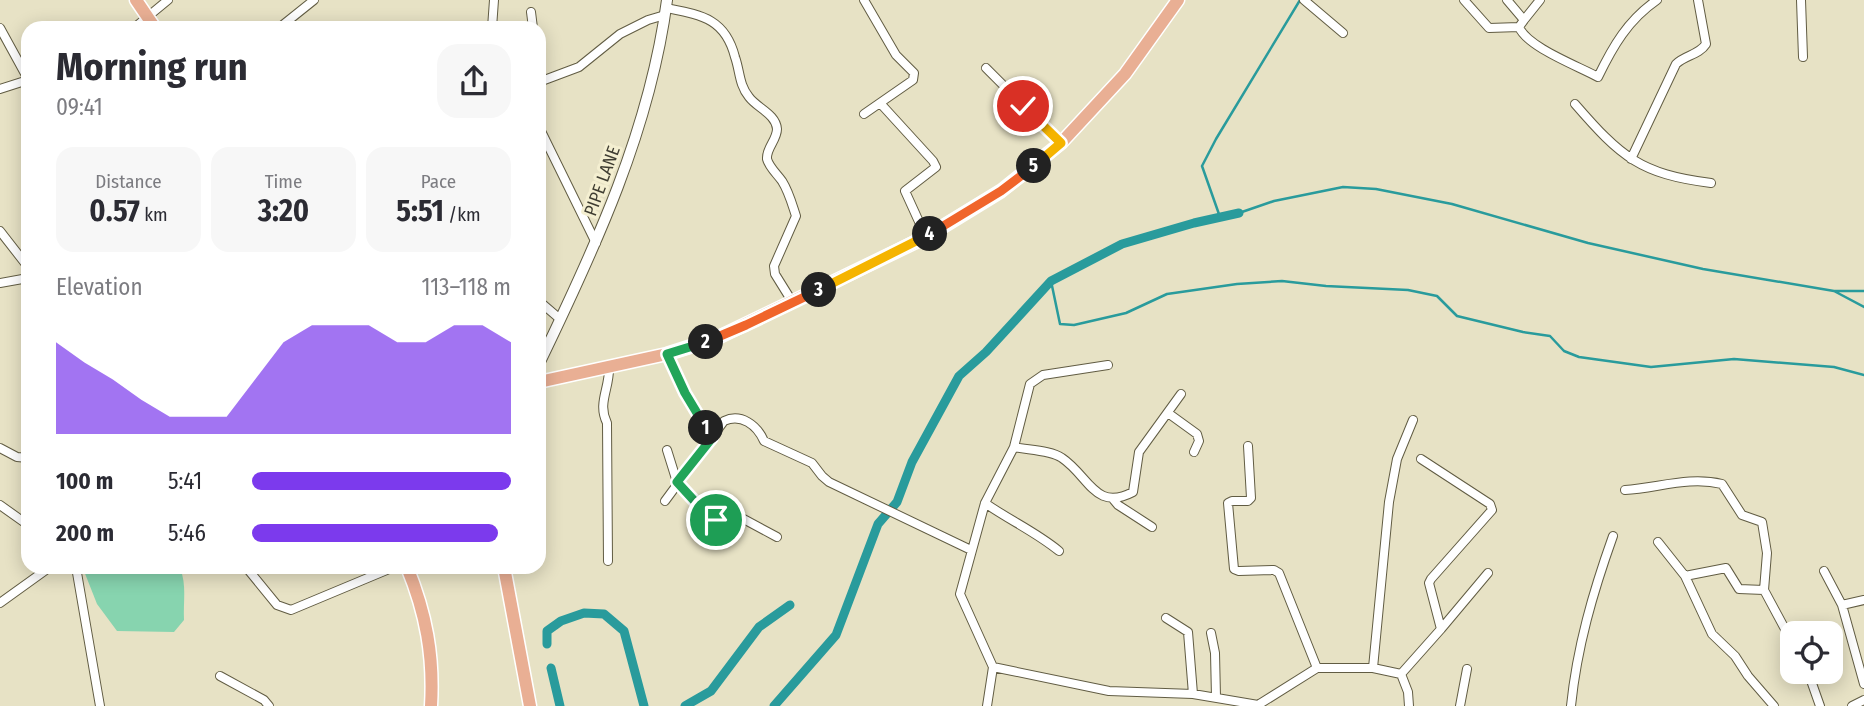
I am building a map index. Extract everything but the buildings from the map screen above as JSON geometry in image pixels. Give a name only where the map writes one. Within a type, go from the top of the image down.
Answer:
[{"type":"main road","points":[[136,0],[150,21]]},
{"type":"main road","points":[[546,380],[667,354],[717,338],[926,237],[1017,180],[1061,143],[1125,74],[1178,0]]},
{"type":"main road","points":[[410,574],[428,629],[432,667],[430,706]]},
{"type":"main road","points":[[505,574],[530,706]]},
{"type":"street","points":[[152,21],[168,0]]},
{"type":"street","points":[[288,21],[314,0]]},
{"type":"street","points":[[492,21],[494,0]]},
{"type":"street","points":[[864,0],[896,55],[914,73],[913,80],[864,114]]},
{"type":"street","points":[[1304,0],[1343,33]]},
{"type":"street","points":[[1464,0],[1489,28],[1521,24],[1540,0]]},
{"type":"street","points":[[1507,0],[1521,24],[1522,34],[1537,45],[1598,77],[1614,44],[1628,24],[1657,0]]},
{"type":"street","points":[[1631,159],[1676,64],[1702,50],[1706,44],[1698,0]]},
{"type":"street","points":[[1801,0],[1803,57]]},
{"type":"street","points":[[546,80],[579,67],[620,34],[666,8],[696,13],[722,29],[736,58],[742,86],[750,99],[774,119],[777,131],[767,153],[767,161],[783,183],[796,216],[774,266],[775,274],[793,303]]},
{"type":"street","name":"PIPE LANE","points":[[546,349],[596,243],[617,191],[637,133],[666,8]]},
{"type":"street","points":[[531,12],[532,21]]},
{"type":"street","points":[[0,28],[21,66]]},
{"type":"street","points":[[985,68],[1061,143]]},
{"type":"street","points":[[0,89],[21,82]]},
{"type":"street","points":[[880,103],[936,167],[905,191],[926,237]]},
{"type":"street","points":[[1575,104],[1605,138],[1631,159],[1652,171],[1711,183]]},
{"type":"street","points":[[546,141],[596,243]]},
{"type":"street","points":[[0,231],[21,258]]},
{"type":"street","points":[[0,283],[21,279]]},
{"type":"street","points":[[546,307],[560,319]]},
{"type":"street","points":[[667,354],[685,393],[712,438]]},
{"type":"street","points":[[987,706],[993,667],[960,594],[985,503],[1014,447],[1030,384],[1043,375],[1108,365]]},
{"type":"street","points":[[608,561],[607,423],[602,402],[610,379],[609,367]]},
{"type":"street","points":[[1014,447],[1060,457],[1081,475],[1094,492],[1108,499],[1121,498],[1132,492],[1139,452],[1181,394]]},
{"type":"street","points":[[1168,413],[1197,434],[1199,441],[1194,452]]},
{"type":"street","points":[[665,501],[724,421],[733,417],[741,418],[760,431],[764,441],[813,463],[830,482],[971,550]]},
{"type":"street","points":[[1373,668],[1389,502],[1397,459],[1413,420]]},
{"type":"street","points":[[1248,446],[1251,498],[1248,501],[1228,503],[1234,569],[1274,570],[1279,573],[1317,668]]},
{"type":"street","points":[[0,448],[21,457]]},
{"type":"street","points":[[667,450],[677,482],[700,507],[705,517],[716,520],[725,509],[777,537]]},
{"type":"street","points":[[1421,459],[1490,504],[1492,510],[1429,583],[1441,629]]},
{"type":"street","points":[[1625,490],[1651,489],[1685,481],[1706,480],[1722,484],[1742,515],[1762,522],[1767,553],[1764,590],[1781,621]]},
{"type":"street","points":[[1114,499],[1118,505],[1152,527]]},
{"type":"street","points":[[985,503],[1041,536],[1059,551]]},
{"type":"street","points":[[0,505],[21,520]]},
{"type":"street","points":[[1571,706],[1581,639],[1613,537]]},
{"type":"street","points":[[1658,542],[1685,576],[1712,634],[1735,656],[1774,706]]},
{"type":"street","points":[[1685,576],[1726,568],[1739,589],[1764,590]]},
{"type":"street","points":[[1824,571],[1842,605],[1864,684]]},
{"type":"street","points":[[1401,674],[1488,573]]},
{"type":"street","points":[[0,603],[40,574]]},
{"type":"street","points":[[77,574],[100,706]]},
{"type":"street","points":[[252,574],[277,605],[290,610],[377,574]]},
{"type":"street","points":[[1842,605],[1864,600]]},
{"type":"street","points":[[1166,618],[1188,632],[1193,694]]},
{"type":"street","points":[[1211,633],[1215,653],[1216,697]]},
{"type":"street","points":[[993,667],[1109,691],[1193,694],[1258,705],[1317,668],[1373,668],[1401,674]]},
{"type":"street","points":[[1460,706],[1467,669]]},
{"type":"street","points":[[1401,674],[1408,692],[1409,706]]},
{"type":"street","points":[[220,676],[264,700],[269,706]]},
{"type":"street","points":[[1812,684],[1820,706]]},
{"type":"street","points":[[1852,706],[1864,700]]},
{"type":"green space","points":[[85,574],[182,574],[184,620],[174,632],[117,631],[97,604]]},
{"type":"waterway","points":[[1220,217],[1202,166],[1300,0]]},
{"type":"waterway","points":[[1239,213],[1274,201],[1343,187],[1376,189],[1452,204],[1588,243],[1703,269],[1834,291],[1864,307]]},
{"type":"waterway","points":[[774,706],[836,635],[878,524],[897,502],[912,462],[959,376],[986,352],[1051,281],[1122,244],[1239,213]]},
{"type":"waterway","points":[[1051,281],[1060,324],[1074,325],[1126,313],[1167,294],[1282,281],[1408,290],[1437,296],[1457,316],[1550,336],[1564,351],[1579,357],[1651,367],[1734,359],[1834,367],[1864,375]]},
{"type":"waterway","points":[[1834,291],[1864,291]]},
{"type":"waterway","points":[[685,706],[711,691],[759,627],[790,605]]},
{"type":"waterway","points":[[547,644],[547,631],[561,621],[584,613],[604,614],[624,631],[644,706]]},
{"type":"waterway","points":[[551,668],[560,706]]},
{"type":"route","points":[[716,520],[705,517],[700,507],[677,482],[712,438],[685,393],[667,354],[717,338],[746,325],[926,237],[1017,180],[1061,143],[1023,106]]}]
